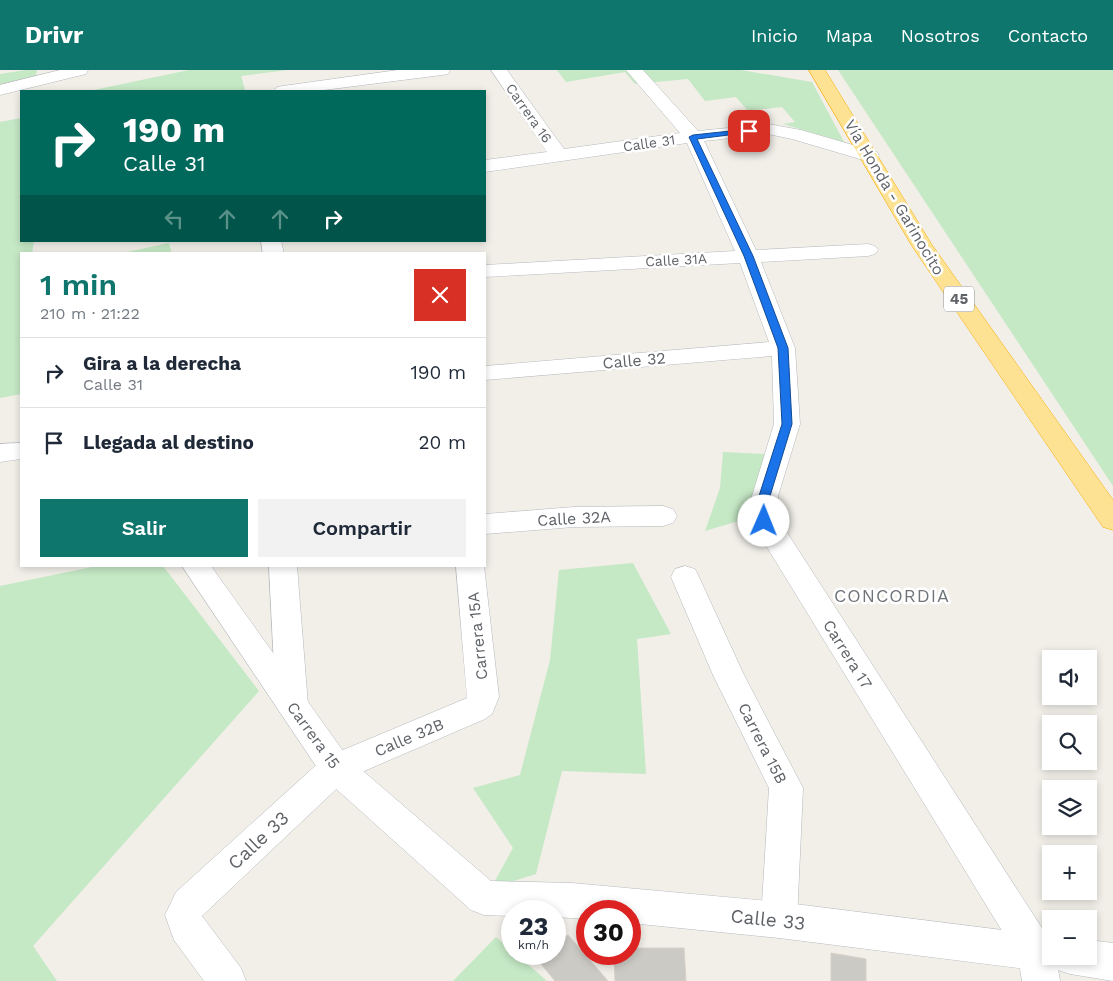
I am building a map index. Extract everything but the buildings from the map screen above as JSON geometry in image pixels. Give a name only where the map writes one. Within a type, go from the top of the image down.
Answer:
[{"type":"highway","name":"Vía Honda - Garinocito","points":[[817,70],[922,246],[1113,520]]},
{"type":"street","points":[[0,90],[44,74],[80,70]]},
{"type":"street","points":[[291,90],[442,70]]},
{"type":"street","name":"Carrera 16","points":[[499,70],[559,156]]},
{"type":"street","name":"Carrera 17","points":[[634,70],[693,137],[748,256],[783,348],[787,424],[765,496],[764,521],[1042,949]]},
{"type":"street","name":"Calle 31","points":[[486,166],[693,137],[768,129],[796,134],[870,156]]},
{"type":"street","name":"Calle 31A","points":[[486,271],[868,250]]},
{"type":"street","name":"Calle 32","points":[[486,373],[783,348]]},
{"type":"street","points":[[0,453],[20,451]]},
{"type":"street","name":"Calle 32A","points":[[486,524],[574,517],[662,516]]},
{"type":"street","name":"Carrera 15","points":[[198,567],[336,768],[484,898]]},
{"type":"street","points":[[284,567],[292,705]]},
{"type":"street","name":"Carrera 15A","points":[[470,567],[483,697],[481,705]]},
{"type":"street","name":"Carrera 15B","points":[[685,577],[728,675],[786,788],[779,920]]},
{"type":"street","name":"Calle 32B","points":[[336,768],[474,710],[481,705]]},
{"type":"street","name":"Calle 33","points":[[227,981],[187,927],[182,915],[189,904],[336,768]]},
{"type":"street","name":"Calle 33","points":[[484,898],[572,900],[779,920],[1042,960]]},
{"type":"street","name":"Calle 33","points":[[1097,962],[1113,962]]},
{"type":"green space","points":[[37,70],[36,76],[0,84],[0,74]]},
{"type":"green space","points":[[189,70],[288,70],[241,76],[245,90],[94,90]]},
{"type":"green space","points":[[557,70],[741,70],[812,82],[844,142],[783,124],[795,122],[782,107],[748,111],[736,97],[705,101],[688,79],[635,84],[625,72],[566,82]]},
{"type":"green space","points":[[838,70],[1113,70],[1113,486]]},
{"type":"green space","points":[[20,118],[20,242],[34,242],[32,252],[20,252],[20,394],[0,398],[0,122]]},
{"type":"green space","points":[[169,243],[171,252],[127,252]]},
{"type":"green space","points":[[723,452],[765,454],[755,501],[755,516],[705,531],[720,488]]},
{"type":"green space","points":[[633,563],[671,634],[637,639],[646,774],[562,771],[536,874],[491,888],[513,848],[473,788],[520,775],[550,660],[559,570]]},
{"type":"green space","points":[[92,567],[164,567],[259,691],[33,946],[57,981],[0,981],[0,586]]},
{"type":"green space","points":[[496,937],[501,941],[501,965],[529,965],[547,981],[453,981]]},
{"type":"district","name":"CONCORDIA","points":[[892,596]]},
{"type":"route","points":[[749,131],[693,137],[748,256],[783,348],[787,424],[765,496],[764,521]]}]
